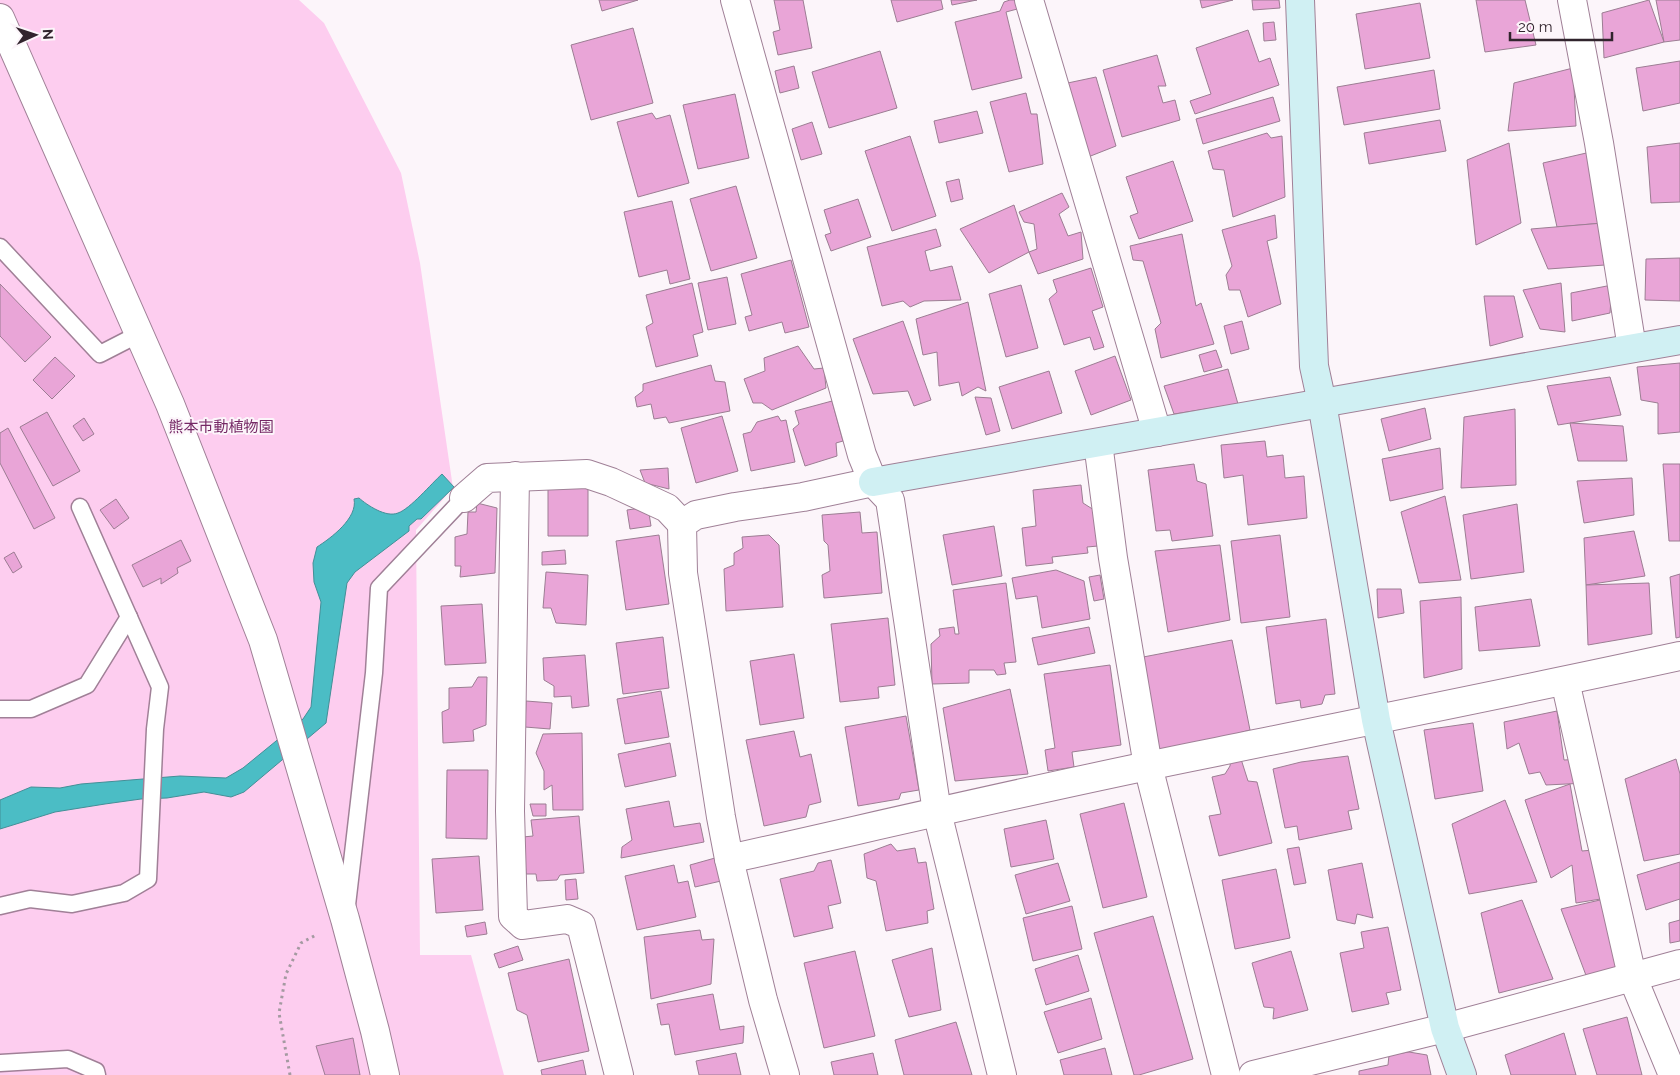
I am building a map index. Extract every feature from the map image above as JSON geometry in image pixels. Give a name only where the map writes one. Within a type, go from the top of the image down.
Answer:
[{"type":"street","points":[[735,0],[862,455],[873,482],[890,500],[937,812],[1002,1075]]},
{"type":"street","points":[[1029,0],[1157,432]]},
{"type":"street","points":[[1300,0],[1314,366],[1376,720],[1445,1028],[1462,1075]]},
{"type":"street","points":[[1572,0],[1599,143],[1632,348]]},
{"type":"street","points":[[0,18],[170,404],[263,640],[345,919],[385,1075]]},
{"type":"street","points":[[682,524],[696,515],[735,507],[803,497],[873,482],[1680,340]]},
{"type":"street","points":[[1098,442],[1112,558],[1148,766],[1226,1075]]},
{"type":"street","points":[[464,498],[487,478],[586,474],[611,482],[668,508],[682,524],[683,572],[729,859],[763,1000],[785,1075]]},
{"type":"street","points":[[516,476],[510,810],[513,916],[523,925],[567,919],[580,925],[619,1075]]},
{"type":"street","points":[[729,859],[1148,766],[1680,656]]},
{"type":"street","points":[[1565,681],[1632,976],[1672,1075]]},
{"type":"street","points":[[1253,1075],[1445,1028],[1680,964]]},
{"type":"lane","points":[[0,247],[100,354],[139,334]]},
{"type":"lane","points":[[345,919],[374,673],[379,588],[464,498]]},
{"type":"lane","points":[[0,906],[30,899],[72,904],[124,893],[148,878],[160,686],[80,507]]},
{"type":"lane","points":[[0,710],[31,709],[87,686],[129,617]]},
{"type":"lane","points":[[0,1063],[68,1059],[96,1071],[97,1075]]},
{"type":"path","points":[[290,1075],[279,1013],[286,974],[301,943],[345,919]]},
{"type":"green space","name":"熊本市動植物園","points":[[0,0],[299,0],[324,23],[401,173],[420,263],[453,488],[416,530],[420,955],[471,955],[504,1075],[0,1075]]},
{"type":"water","points":[[442,474],[454,487],[421,519],[417,519],[409,526],[409,531],[355,572],[347,583],[326,723],[244,792],[231,797],[204,792],[167,798],[141,799],[105,804],[55,812],[0,829],[0,800],[31,787],[60,788],[81,784],[180,776],[226,778],[243,768],[303,719],[311,707],[321,602],[314,582],[313,563],[317,547],[336,533],[348,520],[354,506],[354,499],[359,498],[372,507],[388,514],[398,513],[414,502]]},
{"type":"building","points":[[599,0],[638,0],[602,11]]},
{"type":"building","points":[[774,0],[803,0],[812,48],[778,55],[773,32],[780,30]]},
{"type":"building","points":[[891,0],[941,0],[943,9],[897,22]]},
{"type":"building","points":[[951,0],[977,0],[952,5]]},
{"type":"building","points":[[1019,0],[1021,8],[1006,12],[1022,78],[972,90],[955,22],[1000,11],[1004,2]]},
{"type":"building","points":[[1200,0],[1233,0],[1202,8]]},
{"type":"building","points":[[1252,0],[1279,0],[1280,8],[1253,10]]},
{"type":"building","points":[[1476,0],[1525,0],[1536,45],[1485,52]]},
{"type":"building","points":[[1649,0],[1664,42],[1604,58],[1602,13]]},
{"type":"building","points":[[1656,0],[1680,0],[1680,40],[1664,42]]},
{"type":"building","points":[[1420,3],[1430,58],[1365,69],[1356,14]]},
{"type":"building","points":[[1274,22],[1276,40],[1264,41],[1263,23]]},
{"type":"building","points":[[633,28],[653,103],[591,120],[571,45]]},
{"type":"building","points":[[1248,30],[1259,62],[1270,58],[1279,85],[1195,114],[1190,101],[1211,94],[1196,48]]},
{"type":"building","points":[[880,51],[897,108],[829,128],[812,72]]},
{"type":"building","points":[[1157,55],[1166,86],[1158,86],[1163,103],[1175,100],[1180,120],[1122,137],[1103,70]]},
{"type":"building","points":[[1680,61],[1680,103],[1643,111],[1636,68]]},
{"type":"building","points":[[794,66],[799,88],[780,93],[775,71]]},
{"type":"building","points":[[1573,68],[1576,126],[1508,131],[1514,83]]},
{"type":"building","points":[[1434,70],[1440,109],[1344,125],[1337,87]]},
{"type":"building","points":[[1096,77],[1116,146],[1083,159],[1063,84]]},
{"type":"building","points":[[1026,93],[1031,114],[1037,114],[1043,164],[1009,172],[990,102]]},
{"type":"building","points":[[735,94],[749,158],[698,169],[683,105]]},
{"type":"building","points":[[1273,97],[1280,121],[1203,144],[1196,119]]},
{"type":"building","points":[[977,111],[983,133],[939,143],[934,121]]},
{"type":"building","points":[[652,113],[656,119],[670,115],[689,183],[638,197],[617,122]]},
{"type":"building","points":[[1440,120],[1446,151],[1369,164],[1364,133]]},
{"type":"building","points":[[812,122],[822,154],[801,160],[792,129]]},
{"type":"building","points":[[1267,133],[1271,138],[1282,136],[1285,197],[1233,217],[1224,170],[1213,169],[1208,151]]},
{"type":"building","points":[[910,136],[936,216],[892,231],[865,151]]},
{"type":"building","points":[[1509,143],[1521,223],[1476,245],[1467,160]]},
{"type":"building","points":[[1680,143],[1680,202],[1651,203],[1647,147]]},
{"type":"building","points":[[1595,151],[1603,223],[1557,227],[1543,163]]},
{"type":"building","points":[[1173,161],[1193,221],[1139,239],[1130,216],[1138,213],[1126,177]]},
{"type":"building","points":[[959,179],[963,199],[951,202],[946,182]]},
{"type":"building","points":[[736,186],[757,258],[711,271],[690,199]]},
{"type":"building","points":[[1062,193],[1069,207],[1059,214],[1068,236],[1081,232],[1083,259],[1038,274],[1029,252],[1037,249],[1034,224],[1024,222],[1019,212]]},
{"type":"building","points":[[858,199],[871,237],[831,251],[825,235],[831,233],[824,210]]},
{"type":"building","points":[[672,201],[690,279],[670,284],[667,270],[639,277],[624,212]]},
{"type":"building","points":[[1014,205],[1029,252],[989,273],[960,229]]},
{"type":"building","points":[[1275,215],[1277,238],[1267,241],[1281,304],[1248,317],[1240,290],[1229,290],[1226,275],[1232,266],[1222,230]]},
{"type":"building","points":[[1603,223],[1605,265],[1548,269],[1531,229]]},
{"type":"building","points":[[936,229],[941,246],[925,251],[930,271],[952,266],[961,300],[924,301],[910,307],[903,301],[882,306],[867,247]]},
{"type":"building","points":[[1182,234],[1196,306],[1201,303],[1214,344],[1161,358],[1155,329],[1161,323],[1143,261],[1133,260],[1130,246]]},
{"type":"building","points":[[1680,258],[1680,301],[1645,300],[1646,259]]},
{"type":"building","points":[[791,260],[809,327],[785,333],[782,322],[749,331],[745,317],[752,315],[741,274]]},
{"type":"building","points":[[1091,268],[1103,307],[1092,311],[1104,347],[1094,350],[1090,337],[1064,345],[1049,299],[1057,292],[1053,280]]},
{"type":"building","points":[[727,277],[736,324],[708,330],[698,283]]},
{"type":"building","points":[[692,283],[703,332],[693,335],[698,356],[656,367],[646,327],[653,323],[646,295]]},
{"type":"building","points":[[1561,283],[1565,332],[1540,329],[1523,290]]},
{"type":"building","points":[[0,284],[51,337],[25,362],[0,336]]},
{"type":"building","points":[[1021,285],[1038,348],[1006,357],[989,294]]},
{"type":"building","points":[[1612,285],[1610,313],[1572,321],[1571,293]]},
{"type":"building","points":[[1484,296],[1514,296],[1523,337],[1490,346]]},
{"type":"building","points":[[968,302],[986,391],[978,387],[962,396],[959,382],[939,386],[937,352],[923,355],[916,319]]},
{"type":"building","points":[[903,321],[931,400],[914,406],[908,391],[873,394],[853,339]]},
{"type":"building","points":[[1242,321],[1249,349],[1231,354],[1224,326]]},
{"type":"building","points":[[798,346],[814,369],[824,368],[826,388],[772,410],[762,403],[753,403],[744,379],[765,371],[764,358]]},
{"type":"building","points":[[1216,350],[1222,367],[1204,372],[1199,355]]},
{"type":"building","points":[[1115,356],[1131,400],[1091,415],[1075,371]]},
{"type":"building","points":[[55,357],[75,376],[52,399],[33,380]]},
{"type":"building","points":[[1680,363],[1680,432],[1658,434],[1658,403],[1641,400],[1637,367]]},
{"type":"building","points":[[711,365],[715,381],[725,382],[730,411],[669,423],[666,417],[654,419],[651,404],[637,407],[635,397],[643,391],[643,384]]},
{"type":"building","points":[[1228,369],[1238,404],[1174,414],[1164,386]]},
{"type":"building","points":[[1049,371],[1062,413],[1012,429],[999,387]]},
{"type":"building","points":[[1610,377],[1621,415],[1558,425],[1547,386]]},
{"type":"building","points":[[975,397],[991,398],[1000,431],[986,435]]},
{"type":"building","points":[[832,401],[843,441],[836,443],[837,456],[805,466],[793,429],[799,424],[795,411]]},
{"type":"building","points":[[1425,408],[1431,439],[1389,451],[1381,419]]},
{"type":"building","points":[[1515,409],[1516,485],[1461,488],[1464,417]]},
{"type":"building","points":[[47,412],[80,471],[53,486],[20,427]]},
{"type":"building","points":[[722,416],[738,471],[696,483],[681,428]]},
{"type":"building","points":[[778,416],[781,421],[786,420],[795,462],[751,471],[743,434],[751,432],[757,422]]},
{"type":"building","points":[[84,418],[94,434],[83,441],[73,426]]},
{"type":"building","points":[[1570,423],[1623,426],[1627,461],[1578,461]]},
{"type":"building","points":[[8,428],[55,518],[34,529],[0,463],[0,433]]},
{"type":"building","points":[[1265,441],[1267,457],[1283,455],[1285,478],[1304,476],[1307,518],[1248,525],[1243,475],[1224,478],[1221,445]]},
{"type":"building","points":[[1440,448],[1443,489],[1390,501],[1382,459]]},
{"type":"building","points":[[1194,464],[1197,481],[1206,484],[1213,536],[1172,541],[1170,530],[1156,531],[1148,470]]},
{"type":"building","points":[[1663,464],[1680,464],[1680,541],[1669,541]]},
{"type":"building","points":[[668,468],[669,489],[645,483],[640,470]]},
{"type":"building","points":[[1632,478],[1634,515],[1584,523],[1577,481]]},
{"type":"building","points":[[548,483],[588,484],[588,536],[548,536]]},
{"type":"building","points":[[1081,485],[1083,503],[1094,510],[1098,546],[1087,547],[1088,553],[1052,557],[1053,563],[1026,566],[1022,528],[1036,526],[1033,490]]},
{"type":"building","points":[[1445,496],[1461,580],[1419,583],[1401,512]]},
{"type":"building","points":[[116,499],[129,518],[114,529],[100,510]]},
{"type":"building","points":[[477,503],[497,508],[495,573],[460,577],[461,566],[455,566],[455,537],[467,534],[468,512],[476,512]]},
{"type":"building","points":[[1517,504],[1524,572],[1471,579],[1463,515]]},
{"type":"building","points":[[648,507],[651,526],[630,529],[627,510]]},
{"type":"building","points":[[860,512],[862,533],[877,532],[882,593],[824,598],[822,575],[830,571],[828,545],[824,541],[822,515]]},
{"type":"building","points":[[994,526],[1002,576],[952,585],[943,535]]},
{"type":"building","points":[[1634,531],[1645,576],[1586,585],[1584,538]]},
{"type":"building","points":[[659,535],[669,604],[626,610],[616,541]]},
{"type":"building","points":[[769,535],[779,545],[783,607],[726,611],[724,569],[734,565],[734,553],[743,548],[742,537]]},
{"type":"building","points":[[1280,535],[1290,617],[1241,623],[1231,541]]},
{"type":"building","points":[[181,540],[191,561],[177,568],[178,573],[161,584],[161,578],[143,587],[132,565]]},
{"type":"building","points":[[1220,545],[1230,620],[1168,632],[1155,551]]},
{"type":"building","points":[[565,550],[566,564],[542,565],[542,552]]},
{"type":"building","points":[[14,552],[22,567],[13,573],[4,558]]},
{"type":"building","points":[[1056,570],[1084,581],[1090,619],[1042,628],[1037,596],[1016,599],[1012,578]]},
{"type":"building","points":[[546,572],[588,575],[586,625],[556,623],[551,608],[543,608]]},
{"type":"building","points":[[1680,574],[1680,637],[1676,638],[1670,577]]},
{"type":"building","points":[[1100,575],[1104,599],[1094,601],[1089,577]]},
{"type":"building","points":[[1006,583],[1016,662],[1004,663],[1006,674],[997,675],[994,670],[969,670],[969,683],[932,684],[931,644],[940,636],[939,629],[954,627],[955,634],[959,634],[953,590]]},
{"type":"building","points":[[1649,583],[1652,634],[1588,645],[1586,585]]},
{"type":"building","points":[[1377,589],[1401,589],[1404,613],[1378,618]]},
{"type":"building","points":[[1461,597],[1462,669],[1424,678],[1420,601]]},
{"type":"building","points":[[1531,599],[1540,646],[1479,651],[1475,607]]},
{"type":"building","points":[[482,604],[486,663],[445,665],[441,606]]},
{"type":"building","points":[[888,618],[895,685],[878,687],[879,698],[840,702],[831,624]]},
{"type":"building","points":[[1326,619],[1335,694],[1325,695],[1322,704],[1301,708],[1300,700],[1276,704],[1266,627]]},
{"type":"building","points":[[1089,627],[1095,653],[1038,665],[1032,638]]},
{"type":"building","points":[[663,637],[669,688],[623,694],[616,643]]},
{"type":"building","points":[[1232,640],[1250,730],[1167,753],[1153,744],[1138,658]]},
{"type":"building","points":[[794,654],[804,718],[760,725],[750,661]]},
{"type":"building","points":[[585,655],[589,706],[572,708],[571,696],[554,697],[554,686],[544,680],[543,658]]},
{"type":"building","points":[[1110,665],[1121,745],[1072,752],[1074,767],[1048,771],[1045,750],[1055,748],[1044,674]]},
{"type":"building","points":[[478,677],[487,677],[486,725],[473,730],[474,741],[443,743],[442,712],[449,709],[449,688],[472,687]]},
{"type":"building","points":[[1010,689],[1028,774],[955,781],[943,708]]},
{"type":"building","points":[[661,691],[669,737],[625,744],[617,699]]},
{"type":"building","points":[[526,701],[552,703],[550,729],[525,727]]},
{"type":"building","points":[[1557,711],[1564,760],[1584,759],[1587,783],[1546,785],[1540,772],[1529,774],[1519,743],[1507,749],[1504,722]]},
{"type":"building","points":[[906,716],[919,790],[901,793],[899,799],[858,806],[845,727]]},
{"type":"building","points":[[1473,723],[1483,791],[1435,799],[1424,730]]},
{"type":"building","points":[[794,731],[800,757],[811,754],[821,802],[809,805],[806,817],[764,826],[746,740]]},
{"type":"building","points":[[582,733],[583,810],[553,810],[552,785],[544,790],[544,771],[536,753],[543,734]]},
{"type":"building","points":[[670,743],[676,776],[625,787],[618,754]]},
{"type":"building","points":[[1348,756],[1359,809],[1348,811],[1352,829],[1299,840],[1297,826],[1285,828],[1273,769],[1301,762]]},
{"type":"building","points":[[1231,758],[1241,759],[1248,781],[1257,782],[1272,843],[1219,856],[1209,816],[1221,814],[1212,777],[1225,774],[1230,766]]},
{"type":"building","points":[[1676,759],[1680,774],[1680,854],[1644,861],[1625,779]]},
{"type":"building","points":[[447,770],[488,770],[487,839],[446,838]]},
{"type":"building","points":[[1570,784],[1582,851],[1604,849],[1613,897],[1576,903],[1572,865],[1551,878],[1525,800]]},
{"type":"building","points":[[1505,800],[1537,882],[1469,894],[1452,824]]},
{"type":"building","points":[[669,801],[674,827],[700,823],[704,842],[621,858],[622,847],[632,840],[626,809]]},
{"type":"building","points":[[1124,803],[1147,897],[1103,908],[1080,814]]},
{"type":"building","points":[[530,804],[546,804],[546,816],[533,816]]},
{"type":"building","points":[[579,816],[584,873],[560,875],[557,880],[537,881],[536,874],[526,874],[523,837],[533,836],[531,820]]},
{"type":"building","points":[[1046,820],[1054,859],[1011,867],[1004,829]]},
{"type":"building","points":[[891,844],[897,851],[915,848],[918,863],[926,862],[934,909],[927,911],[928,923],[886,931],[876,881],[867,878],[864,854]]},
{"type":"building","points":[[1299,847],[1306,883],[1294,885],[1287,849]]},
{"type":"building","points":[[479,856],[483,910],[436,913],[432,859]]},
{"type":"building","points":[[715,858],[721,881],[695,887],[690,865]]},
{"type":"building","points":[[831,860],[841,903],[828,906],[833,928],[794,937],[780,879],[814,871],[818,863]]},
{"type":"building","points":[[1680,862],[1680,899],[1646,910],[1637,875]]},
{"type":"building","points":[[1058,863],[1070,901],[1026,914],[1015,875]]},
{"type":"building","points":[[1362,863],[1373,918],[1357,914],[1355,924],[1337,920],[1328,870]]},
{"type":"building","points":[[674,865],[678,883],[688,881],[696,917],[637,930],[625,876]]},
{"type":"building","points":[[1276,869],[1290,938],[1235,949],[1222,880]]},
{"type":"building","points":[[576,879],[578,899],[566,900],[565,880]]},
{"type":"building","points":[[1613,897],[1623,969],[1587,978],[1561,909]]},
{"type":"building","points":[[1522,900],[1553,979],[1499,993],[1481,913]]},
{"type":"building","points":[[1072,906],[1082,949],[1033,961],[1023,918]]},
{"type":"building","points":[[1153,916],[1193,1059],[1134,1075],[1094,933]]},
{"type":"building","points":[[1680,920],[1680,941],[1670,943],[1669,923]]},
{"type":"building","points":[[485,922],[487,934],[467,937],[465,926]]},
{"type":"building","points":[[1388,927],[1401,990],[1386,993],[1389,1004],[1352,1012],[1340,953],[1364,948],[1361,932]]},
{"type":"building","points":[[700,930],[702,940],[714,939],[711,984],[651,999],[644,937]]},
{"type":"building","points":[[518,946],[523,960],[499,968],[494,954]]},
{"type":"building","points":[[932,948],[941,1010],[909,1017],[892,960]]},
{"type":"building","points":[[855,951],[875,1036],[824,1048],[804,963]]},
{"type":"building","points":[[1291,951],[1308,1010],[1273,1019],[1274,1008],[1264,1007],[1252,963]]},
{"type":"building","points":[[1078,955],[1089,991],[1046,1005],[1035,969]]},
{"type":"building","points":[[569,959],[589,1051],[538,1062],[527,1015],[517,1010],[508,973]]},
{"type":"building","points":[[713,994],[720,1030],[744,1026],[743,1043],[675,1055],[669,1024],[661,1025],[657,1004]]},
{"type":"building","points":[[1091,998],[1102,1039],[1058,1053],[1044,1012]]},
{"type":"building","points":[[1627,1017],[1642,1075],[1597,1075],[1583,1029]]},
{"type":"building","points":[[956,1022],[972,1075],[904,1075],[895,1040]]},
{"type":"building","points":[[1564,1033],[1576,1075],[1511,1075],[1505,1055]]},
{"type":"building","points":[[353,1038],[360,1075],[325,1075],[316,1046]]},
{"type":"building","points":[[1105,1048],[1112,1075],[1064,1075],[1060,1060]]},
{"type":"building","points":[[1409,1052],[1427,1055],[1431,1075],[1359,1075],[1359,1071],[1388,1065],[1389,1055]]},
{"type":"building","points":[[736,1053],[741,1075],[699,1075],[696,1061]]},
{"type":"building","points":[[873,1053],[878,1075],[834,1075],[831,1062]]},
{"type":"building","points":[[583,1060],[586,1075],[542,1075],[541,1070]]}]
